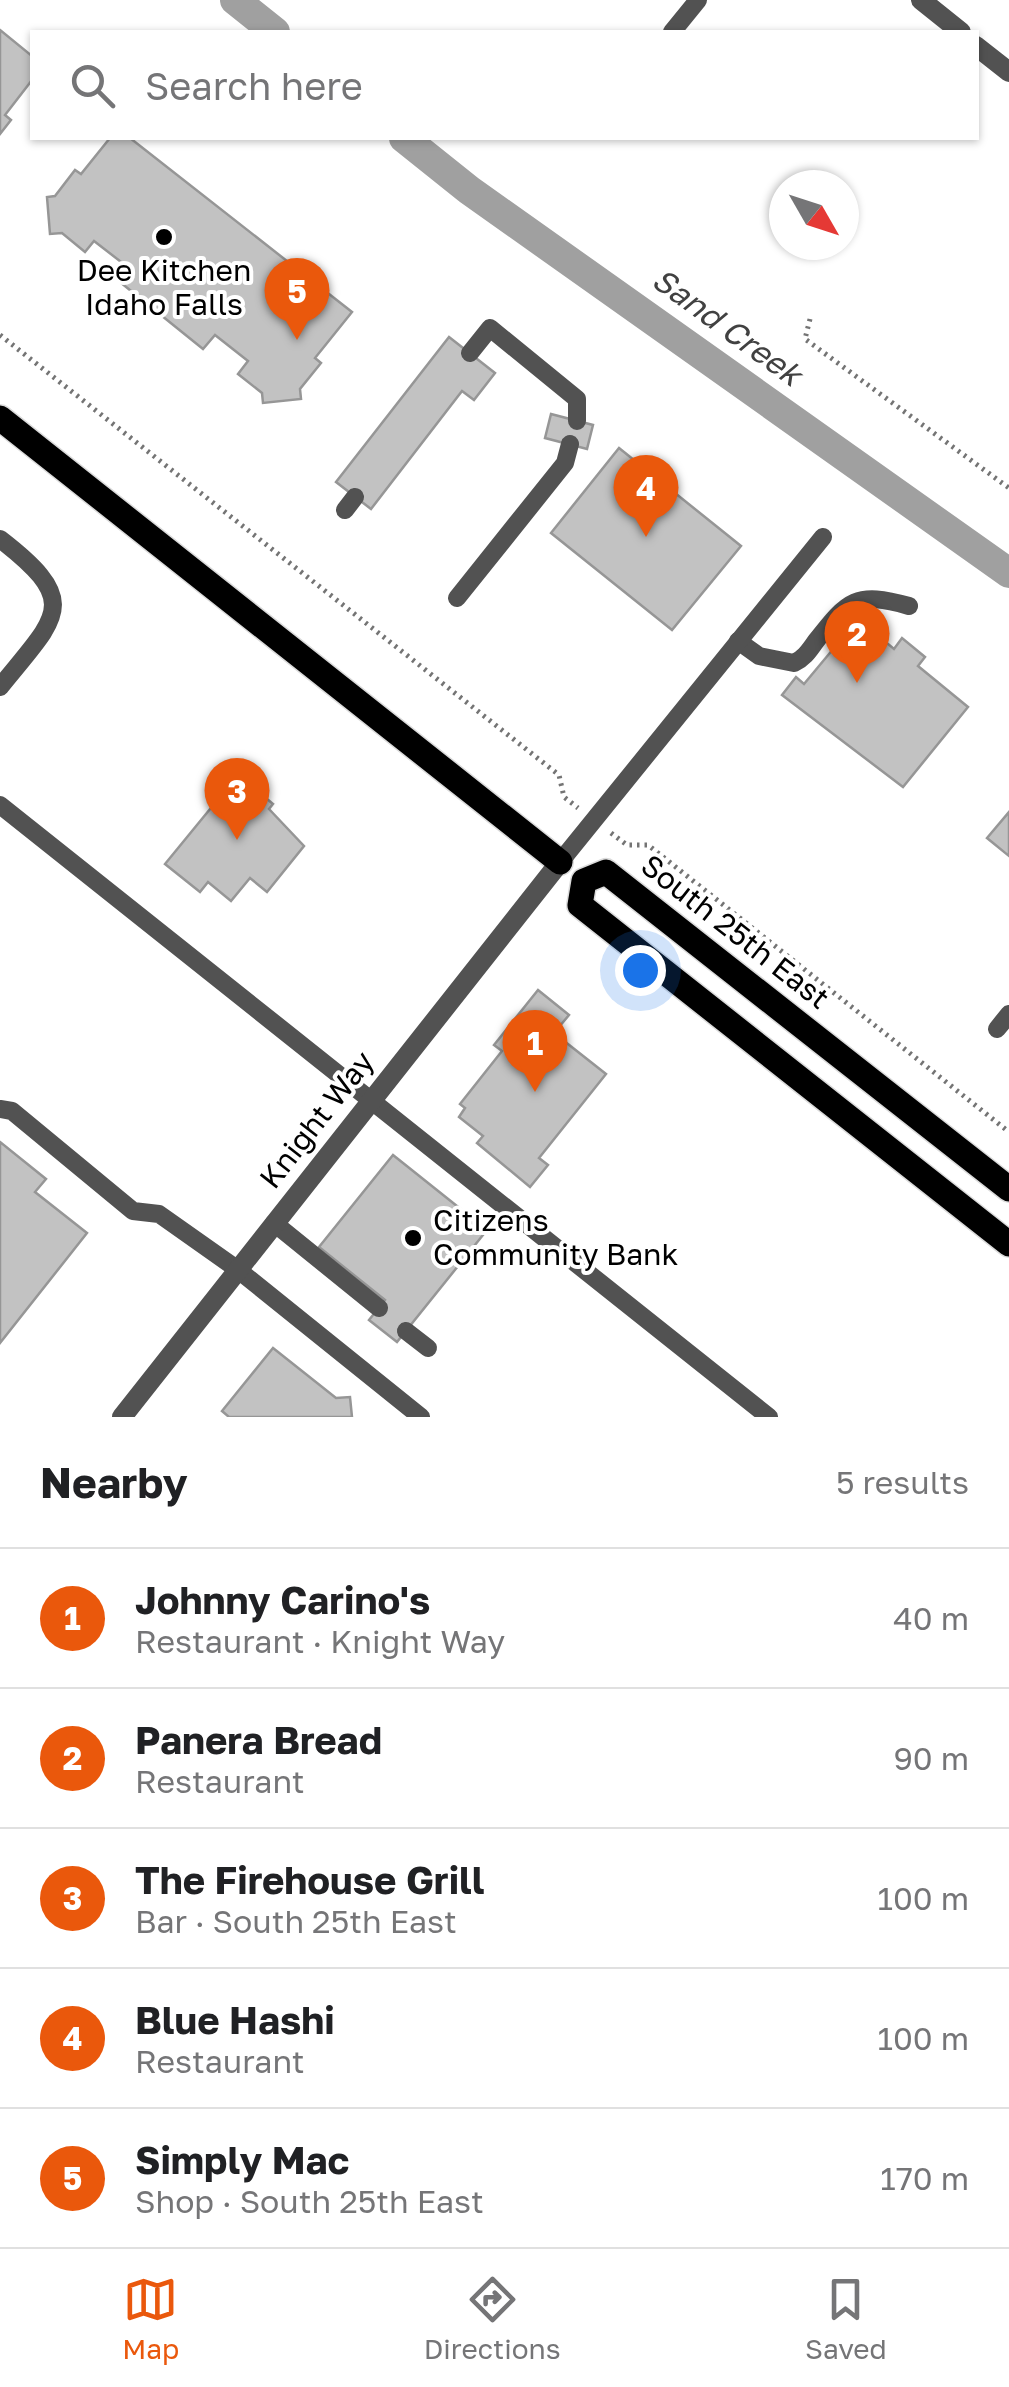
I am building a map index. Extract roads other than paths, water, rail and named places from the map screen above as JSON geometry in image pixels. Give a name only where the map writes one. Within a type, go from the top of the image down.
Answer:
[{"type":"main road","points":[[0,418],[560,862]]},
{"type":"main road","name":"South 25th East","points":[[1009,1189],[606,872],[584,881],[580,905],[1009,1244]]},
{"type":"street","points":[[921,0],[958,30]]},
{"type":"street","points":[[979,48],[1009,72]]},
{"type":"street","name":"Knight Way","points":[[122,1417],[560,862]]},
{"type":"lane","points":[[674,30],[698,0]]},
{"type":"lane","points":[[470,353],[490,328],[577,399],[577,421]]},
{"type":"lane","points":[[457,598],[565,462],[570,444]]},
{"type":"lane","points":[[560,862],[823,537]]},
{"type":"lane","points":[[0,538],[49,582],[52,599],[50,625],[0,687]]},
{"type":"lane","points":[[738,642],[759,656],[794,663],[802,660],[844,606],[858,598],[882,598],[908,606]]},
{"type":"lane","points":[[0,805],[770,1417]]},
{"type":"lane","points":[[997,1030],[1009,1014]]},
{"type":"lane","points":[[0,1109],[12,1112],[133,1211],[159,1214],[237,1269],[421,1417]]},
{"type":"lane","points":[[274,1223],[379,1308]]},
{"type":"lane","points":[[406,1330],[428,1348]]},
{"type":"waterway","name":"Sand Creek","points":[[235,0],[272,30]]},
{"type":"waterway","name":"Sand Creek","points":[[406,140],[469,190],[1009,573]]},
{"type":"place","name":"Dee Kitchen Idaho Falls","points":[[164,237]]},
{"type":"place","name":"Simply Mac","points":[[297,340]]},
{"type":"place","name":"Blue Hashi","points":[[646,537]]},
{"type":"place","name":"Panera Bread","points":[[857,683]]},
{"type":"place","name":"The Firehouse Grill","points":[[237,840]]},
{"type":"place","name":"Johnny Carino's","points":[[535,1092]]},
{"type":"place","name":"Citizens Community Bank","points":[[413,1238]]}]
